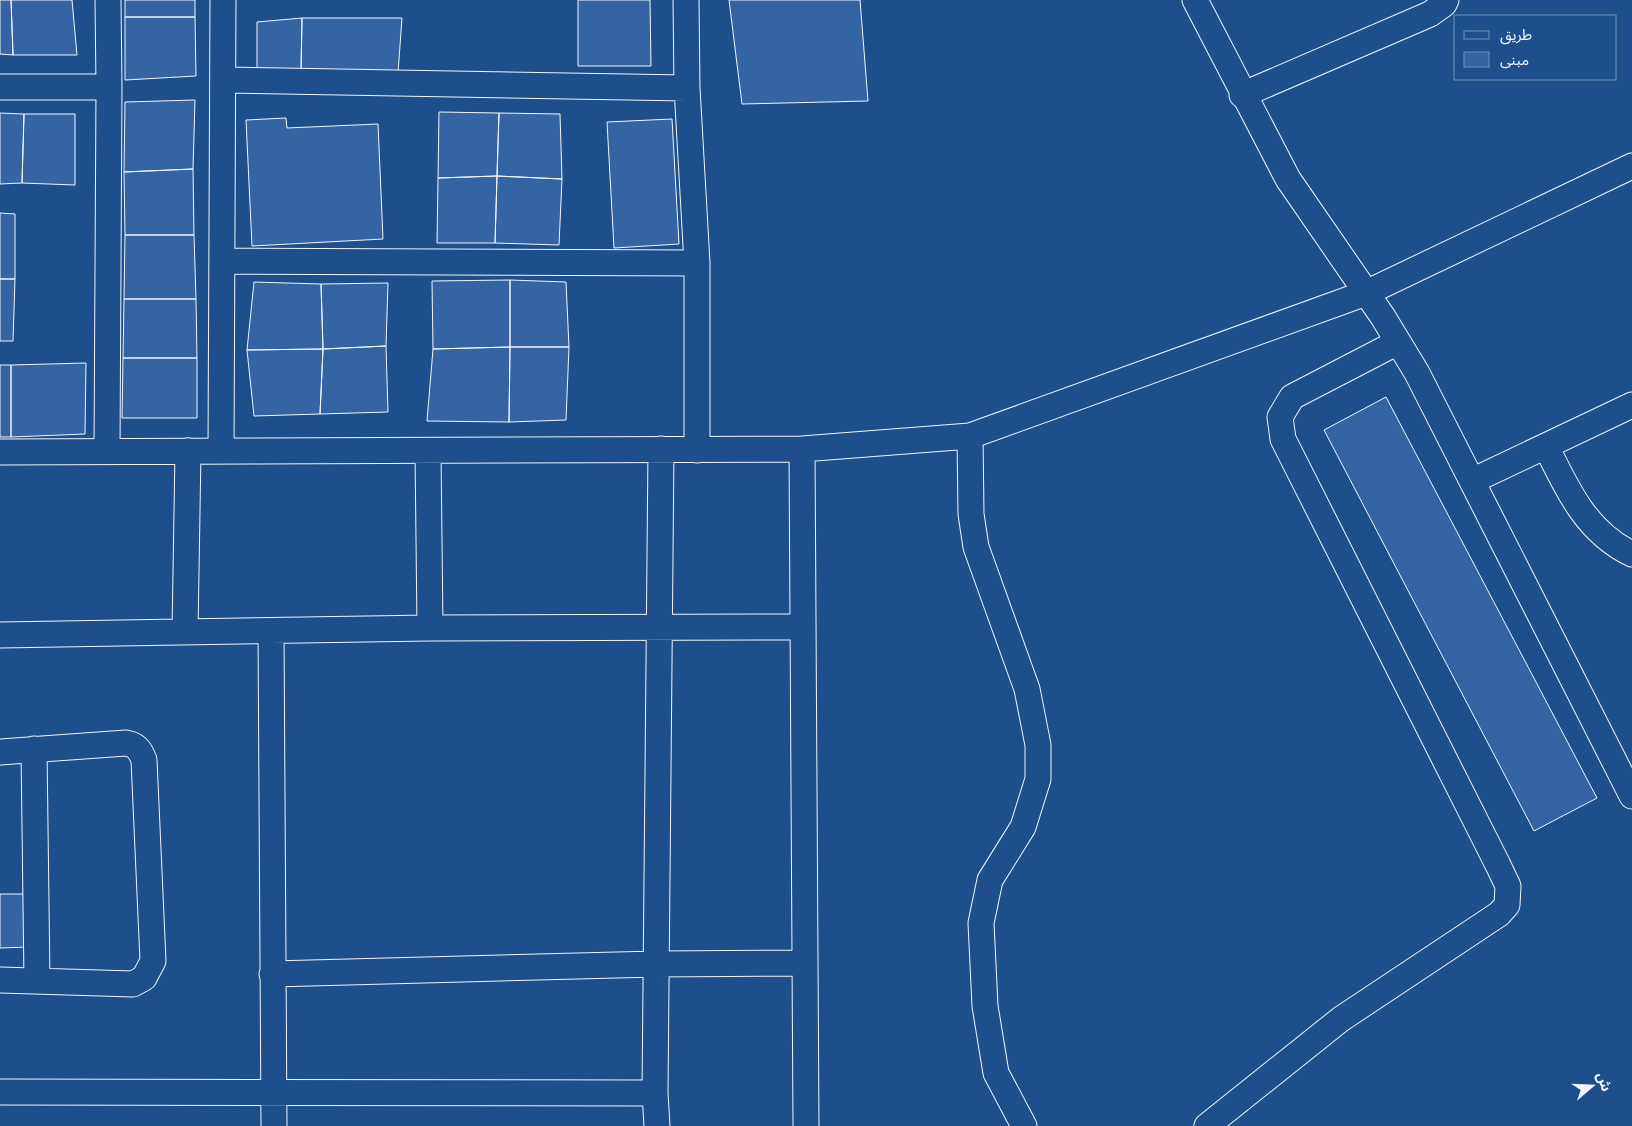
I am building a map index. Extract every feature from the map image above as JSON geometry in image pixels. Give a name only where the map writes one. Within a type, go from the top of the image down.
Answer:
[{"type":"street","points":[[107,451],[110,87],[108,0]]},
{"type":"street","points":[[221,451],[223,0]]},
{"type":"street","points":[[686,0],[687,88],[697,263],[697,450]]},
{"type":"street","points":[[1195,0],[1242,95],[1288,179],[1366,293],[1417,374],[1632,796]]},
{"type":"street","points":[[1242,95],[1430,14],[1444,4],[1446,0]]},
{"type":"street","points":[[223,80],[687,88]]},
{"type":"street","points":[[0,87],[110,87]]},
{"type":"street","points":[[0,452],[802,449],[970,436],[1366,293],[1632,166]]},
{"type":"street","points":[[222,260],[697,263]]},
{"type":"street","points":[[1207,1126],[1341,1018],[1499,914],[1507,905],[1508,886],[1498,865],[1282,439],[1280,417],[1292,397],[1398,342]]},
{"type":"street","points":[[1472,481],[1632,405]]},
{"type":"street","points":[[970,436],[971,514],[976,547],[1027,689],[1033,710],[1038,745],[1038,779],[1023,826],[990,880],[981,923],[986,1006],[996,1073],[1024,1126]]},
{"type":"street","points":[[1546,446],[1572,499],[1593,526],[1620,548],[1632,554]]},
{"type":"street","points":[[802,449],[806,1126]]},
{"type":"street","points":[[428,450],[430,628]]},
{"type":"street","points":[[657,1126],[655,1093],[661,450]]},
{"type":"street","points":[[185,632],[188,451]]},
{"type":"street","points":[[0,635],[430,628],[804,627]]},
{"type":"street","points":[[271,631],[272,974],[276,1092],[274,1126]]},
{"type":"street","points":[[0,752],[126,743],[139,749],[144,760],[153,961],[150,971],[144,978],[133,984],[0,980]]},
{"type":"street","points":[[34,749],[37,981]]},
{"type":"street","points":[[272,974],[656,964],[804,963]]},
{"type":"street","points":[[0,1092],[655,1093]]},
{"type":"building","points":[[0,0],[11,0],[13,55],[0,54]]},
{"type":"building","points":[[11,0],[72,0],[77,55],[13,55]]},
{"type":"building","points":[[125,0],[195,0],[195,17],[125,17]]},
{"type":"building","points":[[578,0],[650,0],[651,66],[578,66]]},
{"type":"building","points":[[729,0],[860,0],[868,101],[742,104]]},
{"type":"building","points":[[125,17],[195,17],[196,76],[125,80]]},
{"type":"building","points":[[302,18],[301,72],[257,75],[257,22]]},
{"type":"building","points":[[302,18],[402,18],[398,73],[301,72]]},
{"type":"building","points":[[195,100],[193,169],[124,172],[125,102]]},
{"type":"building","points":[[439,112],[499,113],[497,176],[438,178]]},
{"type":"building","points":[[0,113],[24,114],[22,183],[0,184]]},
{"type":"building","points":[[499,113],[560,114],[562,179],[497,176]]},
{"type":"building","points":[[24,114],[75,114],[75,185],[22,183]]},
{"type":"building","points":[[286,118],[287,128],[378,124],[383,239],[252,246],[246,120]]},
{"type":"building","points":[[672,119],[679,244],[614,248],[607,122]]},
{"type":"building","points":[[193,169],[194,235],[125,235],[124,172]]},
{"type":"building","points":[[497,176],[495,243],[437,243],[438,178]]},
{"type":"building","points":[[497,176],[562,179],[559,245],[495,243]]},
{"type":"building","points":[[0,213],[15,214],[15,279],[0,279]]},
{"type":"building","points":[[125,235],[194,235],[196,299],[124,299]]},
{"type":"building","points":[[0,279],[15,279],[13,341],[0,341]]},
{"type":"building","points":[[510,280],[510,347],[433,349],[432,281]]},
{"type":"building","points":[[510,280],[566,282],[569,347],[510,347]]},
{"type":"building","points":[[254,282],[321,284],[323,349],[247,350]]},
{"type":"building","points":[[388,283],[386,346],[323,349],[321,284]]},
{"type":"building","points":[[124,299],[196,299],[197,358],[123,358]]},
{"type":"building","points":[[386,346],[388,412],[320,414],[323,349]]},
{"type":"building","points":[[510,347],[509,422],[427,421],[433,349]]},
{"type":"building","points":[[510,347],[569,347],[566,420],[509,422]]},
{"type":"building","points":[[323,349],[320,414],[254,416],[247,350]]},
{"type":"building","points":[[123,358],[197,358],[197,418],[122,418]]},
{"type":"building","points":[[86,363],[85,434],[11,437],[11,365]]},
{"type":"building","points":[[0,365],[11,365],[11,437],[0,437]]},
{"type":"building","points":[[1386,397],[1597,798],[1534,831],[1324,430]]},
{"type":"building","points":[[0,894],[31,894],[29,947],[0,948]]}]
